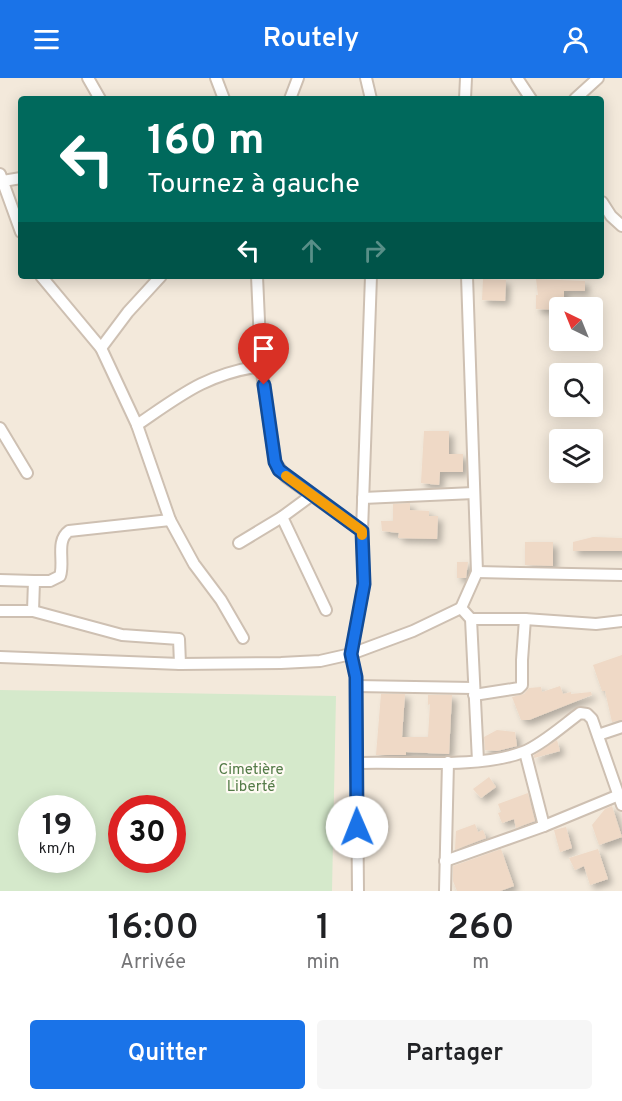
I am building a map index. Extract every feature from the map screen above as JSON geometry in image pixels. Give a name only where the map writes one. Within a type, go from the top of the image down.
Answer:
[{"type":"street","points":[[88,78],[98,96]]},
{"type":"street","points":[[216,78],[223,96]]},
{"type":"street","points":[[291,96],[298,78]]},
{"type":"street","points":[[366,78],[370,96]]},
{"type":"street","points":[[465,96],[466,78]]},
{"type":"street","points":[[516,78],[529,96]]},
{"type":"street","points":[[578,96],[598,78]]},
{"type":"street","points":[[18,178],[2,178],[18,223]]},
{"type":"street","points":[[604,205],[611,216],[622,226]]},
{"type":"street","points":[[44,279],[101,348],[137,425],[170,520],[194,564],[222,600],[243,638]]},
{"type":"street","points":[[101,348],[128,312],[158,279]]},
{"type":"street","points":[[257,279],[261,366],[275,462],[286,477],[362,531]]},
{"type":"street","points":[[358,891],[356,686],[351,654],[364,584],[362,531],[371,279]]},
{"type":"street","points":[[0,657],[180,664],[321,661],[351,654],[413,631],[461,608],[477,572],[467,279]]},
{"type":"street","points":[[137,425],[194,387],[215,376],[235,369],[261,366]]},
{"type":"street","points":[[0,428],[27,473]]},
{"type":"street","points":[[363,498],[474,494]]},
{"type":"street","points":[[239,543],[282,518],[312,495]]},
{"type":"street","points":[[282,518],[326,610]]},
{"type":"street","points":[[0,580],[50,581],[60,576],[63,535],[69,531],[170,520]]},
{"type":"street","points":[[477,572],[622,574]]},
{"type":"street","points":[[33,611],[34,581]]},
{"type":"street","points":[[461,608],[471,619],[478,760]]},
{"type":"street","points":[[0,611],[33,611],[122,635],[179,639],[180,664]]},
{"type":"street","points":[[471,619],[525,619],[584,624],[622,621]]},
{"type":"street","points":[[356,686],[474,691],[519,688],[522,685],[525,619]]},
{"type":"street","points":[[356,763],[448,762],[504,758],[525,752],[580,713],[587,714],[592,719],[620,800],[445,861]]},
{"type":"street","points":[[598,735],[622,727]]},
{"type":"street","points":[[525,752],[544,826]]},
{"type":"street","points":[[445,891],[448,762]]},
{"type":"shaded area","points":[[0,78],[622,78],[622,891],[0,891]]},
{"type":"green space","name":"Cimetière Liberté","points":[[0,690],[336,696],[332,891],[0,891]]},
{"type":"building","points":[[483,279],[506,280],[505,301],[482,300]]},
{"type":"building","points":[[536,279],[585,281],[585,291],[564,291],[564,297],[549,297],[549,310],[536,309],[536,295],[538,295]]},
{"type":"building","points":[[424,431],[449,431],[449,454],[463,454],[463,472],[440,472],[439,485],[421,483]]},
{"type":"building","points":[[410,503],[410,510],[429,511],[429,516],[438,516],[437,539],[398,538],[399,533],[382,531],[381,521],[393,521],[393,504]]},
{"type":"building","points":[[593,537],[622,538],[622,551],[573,551],[573,542]]},
{"type":"building","points":[[525,542],[553,542],[553,566],[525,565]]},
{"type":"building","points":[[457,562],[468,562],[466,578],[457,578]]},
{"type":"building","points":[[622,655],[622,720],[612,722],[605,691],[602,691],[593,665]]},
{"type":"building","points":[[560,686],[563,694],[591,692],[592,695],[529,720],[521,720],[512,697],[524,694],[529,688],[541,687],[542,692]]},
{"type":"building","points":[[381,694],[405,694],[402,737],[428,737],[430,704],[428,705],[428,695],[452,695],[449,754],[406,752],[406,755],[376,755]]},
{"type":"building","points":[[497,730],[515,732],[517,746],[497,751],[485,750],[484,737]]},
{"type":"building","points":[[557,740],[560,751],[534,758],[534,755]]},
{"type":"building","points":[[489,777],[496,787],[481,798],[473,789]]},
{"type":"building","points":[[528,793],[535,821],[516,828],[514,819],[502,823],[498,813],[501,812],[498,804]]},
{"type":"building","points":[[612,806],[622,837],[599,845],[592,825],[605,809]]},
{"type":"building","points":[[475,824],[478,832],[483,830],[486,838],[455,850],[456,831]]},
{"type":"building","points":[[566,827],[572,848],[560,852],[554,830]]},
{"type":"building","points":[[501,849],[514,886],[500,891],[457,891],[453,881],[453,866]]},
{"type":"building","points":[[598,849],[608,879],[590,885],[584,866],[575,870],[569,858]]},
{"type":"slow traffic","points":[[286,476],[362,531],[362,535]]},
{"type":"route","points":[[264,385],[275,462],[279,470],[362,531],[364,584],[360,618],[351,654],[356,677],[357,827]]}]
